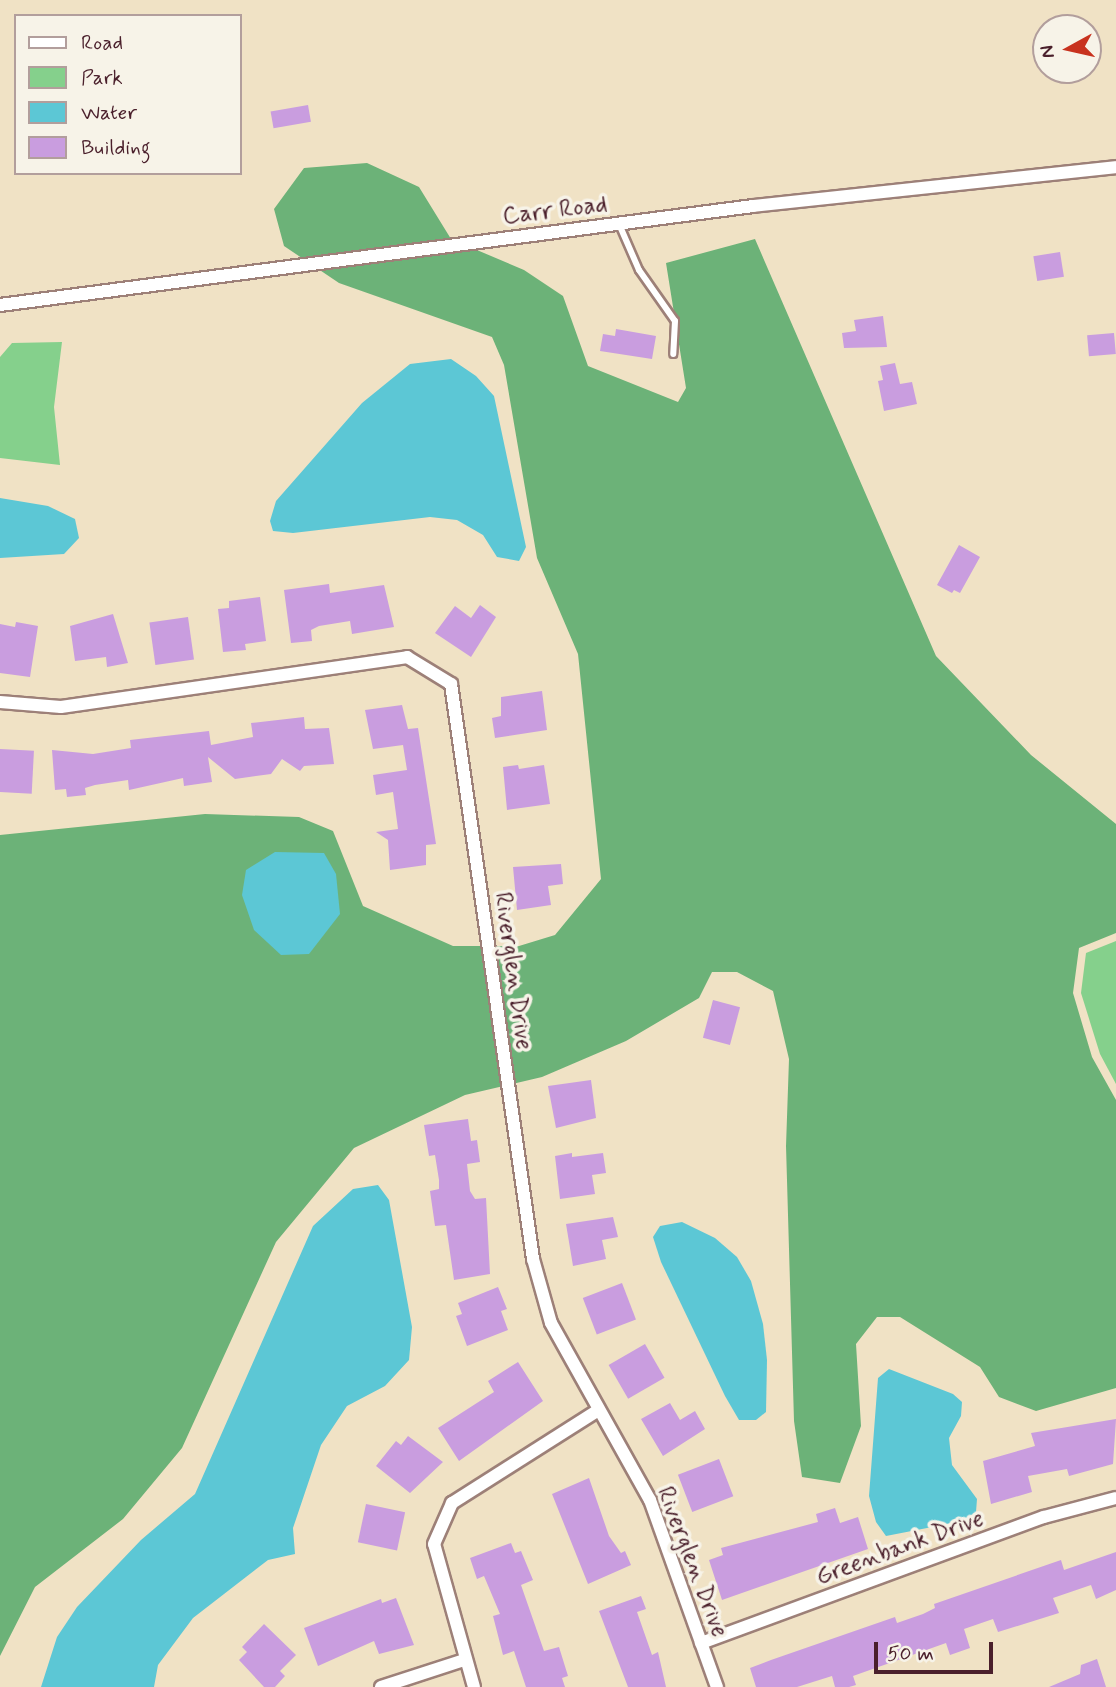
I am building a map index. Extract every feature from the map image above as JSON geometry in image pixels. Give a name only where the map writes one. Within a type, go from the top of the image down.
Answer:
[{"type":"street","name":"Carr Road","points":[[0,305],[619,224],[1116,167]]},
{"type":"street","name":"Riverglen Drive","points":[[0,702],[61,707],[407,657],[451,684],[533,1259],[551,1323],[597,1411],[650,1500],[717,1687]]},
{"type":"street","points":[[474,1687],[464,1660],[434,1544],[452,1503],[597,1411]]},
{"type":"street","name":"Greenbank Drive","points":[[701,1643],[1044,1517],[1116,1497]]},
{"type":"street","points":[[381,1687],[464,1660]]},
{"type":"lane","points":[[619,224],[639,270],[675,321],[673,354]]},
{"type":"green space","points":[[367,163],[419,187],[451,239],[524,270],[563,296],[588,366],[678,402],[686,388],[666,263],[755,239],[936,656],[1031,755],[1116,824],[1116,933],[1079,948],[1073,993],[1092,1057],[1116,1100],[1116,1388],[1036,1411],[999,1397],[980,1367],[900,1317],[877,1317],[856,1344],[861,1426],[840,1483],[802,1477],[794,1421],[786,1146],[789,1059],[773,991],[737,972],[712,972],[699,998],[626,1041],[542,1077],[465,1095],[354,1148],[276,1242],[182,1448],[123,1519],[35,1587],[0,1656],[0,835],[205,814],[299,817],[333,831],[363,906],[453,946],[519,946],[555,935],[601,879],[578,654],[537,558],[504,365],[492,337],[339,283],[284,246],[274,209],[304,168]]},
{"type":"green space","points":[[62,342],[54,407],[60,465],[0,458],[0,357],[12,343]]},
{"type":"green space","points":[[1116,941],[1116,1084],[1100,1054],[1081,993],[1086,953]]},
{"type":"water","points":[[451,359],[476,376],[494,396],[526,547],[519,561],[497,557],[483,535],[457,520],[430,517],[293,533],[273,531],[270,521],[276,501],[362,403],[410,364]]},
{"type":"water","points":[[0,498],[48,506],[75,519],[79,538],[64,554],[0,558]]},
{"type":"water","points":[[275,852],[324,853],[336,874],[340,914],[309,954],[281,955],[254,930],[242,895],[246,870]]},
{"type":"water","points":[[378,1185],[389,1200],[412,1327],[409,1360],[385,1386],[347,1406],[321,1445],[293,1528],[295,1554],[268,1560],[193,1618],[158,1665],[154,1687],[41,1687],[57,1637],[77,1607],[141,1540],[195,1494],[313,1226],[353,1189]]},
{"type":"water","points":[[682,1222],[715,1238],[737,1257],[751,1281],[763,1324],[767,1360],[766,1412],[756,1420],[739,1420],[661,1262],[653,1237],[660,1226]]},
{"type":"water","points":[[889,1369],[953,1394],[962,1402],[961,1416],[949,1438],[952,1465],[977,1499],[976,1512],[963,1521],[886,1536],[876,1522],[869,1496],[878,1378]]},
{"type":"building","points":[[308,105],[311,122],[274,128],[271,112]]},
{"type":"building","points":[[1060,252],[1064,277],[1037,281],[1033,256]]},
{"type":"building","points":[[883,316],[887,347],[844,348],[842,333],[856,331],[854,320]]},
{"type":"building","points":[[616,329],[656,336],[652,359],[600,351],[603,334],[615,336]]},
{"type":"building","points":[[1114,333],[1116,354],[1089,356],[1087,335]]},
{"type":"building","points":[[895,363],[900,384],[912,382],[917,404],[884,411],[878,381],[883,380],[880,366]]},
{"type":"building","points":[[959,545],[980,557],[960,593],[954,590],[952,593],[937,585]]},
{"type":"building","points":[[329,584],[330,593],[384,585],[394,627],[352,634],[350,621],[319,626],[311,630],[312,641],[291,643],[284,590]]},
{"type":"building","points":[[260,597],[266,641],[245,644],[246,650],[223,652],[218,609],[229,608],[229,601]]},
{"type":"building","points":[[480,605],[496,617],[471,657],[435,633],[455,606],[471,618]]},
{"type":"building","points":[[113,614],[128,663],[107,667],[106,657],[75,661],[70,626]]},
{"type":"building","points":[[188,617],[194,660],[155,665],[149,622]]},
{"type":"building","points":[[16,622],[38,626],[30,677],[0,673],[0,624],[15,627]]},
{"type":"building","points":[[542,691],[547,730],[495,738],[492,718],[501,716],[501,697]]},
{"type":"building","points":[[402,705],[408,729],[418,728],[436,844],[426,845],[426,865],[390,870],[388,840],[376,832],[398,829],[393,792],[376,795],[373,775],[407,770],[403,745],[373,749],[365,710]]},
{"type":"building","points":[[304,717],[305,729],[329,728],[334,764],[304,766],[300,771],[282,759],[271,774],[235,779],[208,757],[212,782],[184,786],[183,778],[129,790],[128,780],[95,785],[85,788],[86,795],[67,797],[66,789],[55,790],[52,750],[93,754],[131,748],[130,740],[209,731],[211,745],[253,737],[251,723]]},
{"type":"building","points":[[0,749],[34,751],[32,794],[0,792]]},
{"type":"building","points":[[518,765],[519,769],[544,765],[550,804],[507,810],[503,767]]},
{"type":"building","points":[[561,864],[563,884],[548,886],[551,905],[517,910],[513,867]]},
{"type":"building","points":[[713,1000],[740,1007],[730,1045],[703,1038]]},
{"type":"building","points":[[591,1080],[596,1118],[556,1128],[548,1086]]},
{"type":"building","points":[[468,1119],[471,1141],[477,1140],[480,1162],[467,1164],[470,1191],[475,1199],[486,1198],[490,1274],[454,1280],[446,1225],[435,1226],[430,1191],[439,1189],[439,1180],[435,1155],[429,1156],[424,1125]]},
{"type":"building","points":[[572,1153],[572,1157],[603,1153],[606,1173],[592,1175],[595,1194],[560,1199],[555,1156]]},
{"type":"building","points":[[613,1217],[618,1237],[602,1240],[606,1259],[573,1266],[566,1224]]},
{"type":"building","points":[[622,1283],[636,1319],[597,1334],[583,1298]]},
{"type":"building","points":[[498,1287],[507,1309],[501,1311],[508,1330],[467,1346],[456,1316],[462,1314],[458,1303]]},
{"type":"building","points":[[645,1344],[664,1378],[628,1399],[609,1365]]},
{"type":"building","points":[[518,1362],[543,1401],[459,1461],[438,1428],[494,1392],[488,1381]]},
{"type":"building","points":[[670,1403],[680,1420],[695,1411],[705,1429],[663,1456],[641,1419]]},
{"type":"building","points":[[1116,1419],[1113,1464],[1069,1476],[1067,1469],[1028,1476],[1032,1492],[991,1504],[983,1461],[1035,1446],[1031,1433]]},
{"type":"building","points":[[408,1436],[443,1462],[410,1493],[376,1466],[396,1441],[401,1445]]},
{"type":"building","points":[[719,1459],[733,1496],[692,1512],[678,1475]]},
{"type":"building","points":[[589,1478],[609,1536],[621,1553],[625,1551],[631,1565],[588,1584],[552,1494]]},
{"type":"building","points":[[366,1504],[405,1512],[397,1550],[358,1542]]},
{"type":"building","points":[[835,1508],[840,1523],[858,1517],[868,1549],[722,1600],[709,1560],[723,1555],[721,1548],[818,1522],[816,1514]]},
{"type":"building","points":[[511,1543],[515,1553],[521,1551],[533,1580],[521,1585],[544,1651],[559,1647],[568,1676],[562,1678],[565,1687],[526,1687],[514,1651],[503,1655],[493,1616],[500,1614],[484,1576],[477,1579],[470,1558]]},
{"type":"building","points":[[1116,1552],[1116,1590],[1096,1599],[1091,1585],[1053,1598],[1059,1613],[998,1632],[993,1619],[964,1629],[970,1648],[950,1655],[946,1643],[853,1676],[856,1685],[849,1687],[835,1687],[832,1676],[797,1687],[756,1687],[750,1668],[771,1660],[895,1617],[897,1623],[935,1608],[934,1604],[1061,1560],[1064,1570]]},
{"type":"building","points":[[641,1596],[646,1609],[637,1612],[652,1655],[658,1652],[666,1687],[628,1687],[599,1611]]},
{"type":"building","points":[[396,1598],[414,1645],[379,1654],[374,1641],[318,1666],[304,1628],[381,1599],[382,1603]]},
{"type":"building","points":[[264,1624],[296,1655],[280,1671],[285,1676],[275,1687],[264,1687],[239,1660],[247,1652],[242,1647]]},
{"type":"building","points":[[1097,1659],[1106,1687],[1049,1687],[1080,1674],[1081,1665]]}]
